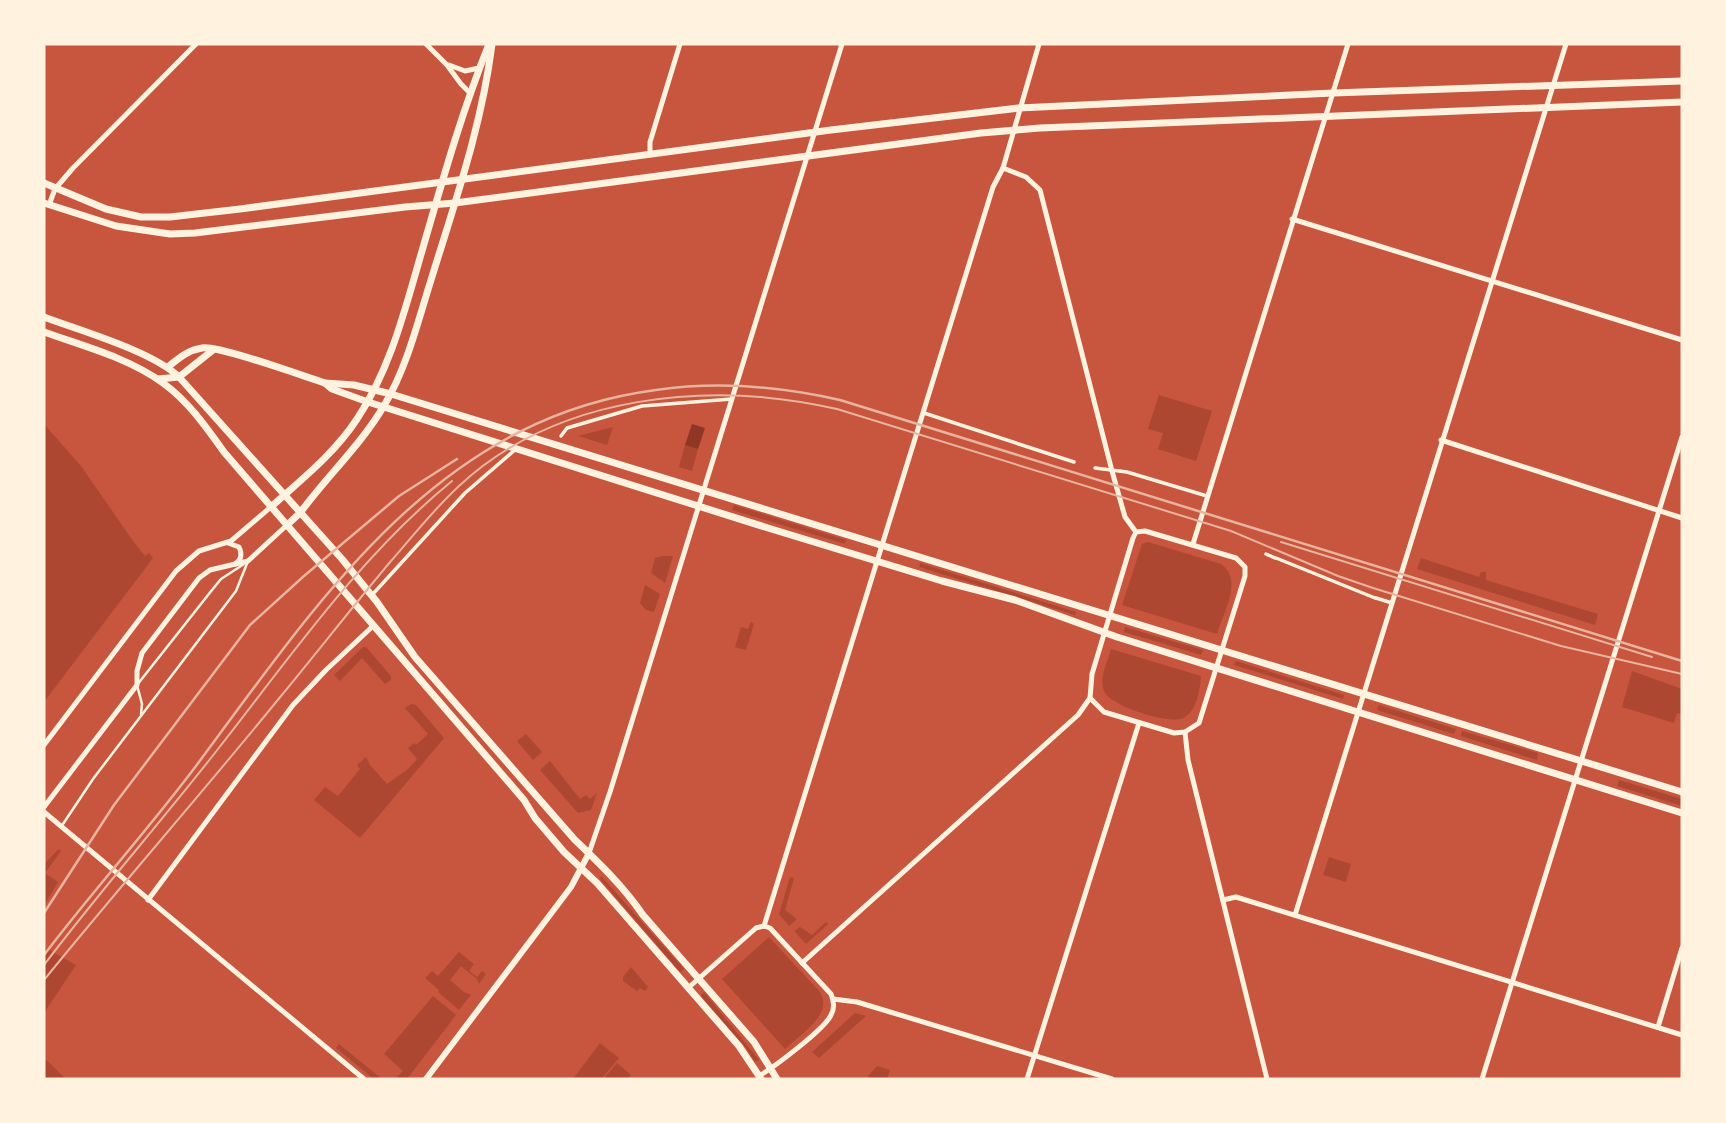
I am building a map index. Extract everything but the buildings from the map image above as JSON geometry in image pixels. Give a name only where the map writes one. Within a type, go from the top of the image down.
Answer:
[{"type":"main road","points":[[272,506],[330,454],[368,402],[387,363],[479,68],[491,44]]},
{"type":"main road","points":[[287,525],[300,513],[384,407],[391,394],[462,180],[487,85],[491,44]]},
{"type":"main road","points":[[44,183],[117,213],[154,218],[1019,108],[1333,93],[1682,81]]},
{"type":"main road","points":[[46,204],[116,226],[177,234],[455,203],[1014,130],[1682,102]]},
{"type":"main road","points":[[44,317],[138,353],[168,368],[179,377],[372,595],[415,657],[541,802],[627,892],[643,915],[754,1042],[776,1079]]},
{"type":"main road","points":[[44,332],[116,359],[157,379],[194,412],[224,452],[524,800],[539,823],[597,883],[739,1046],[760,1078]]},
{"type":"main road","points":[[168,368],[201,348],[325,383],[374,389],[1682,792]]},
{"type":"main road","points":[[157,379],[179,377],[213,350]]},
{"type":"main road","points":[[325,383],[332,389],[368,402],[877,561],[1014,600],[1105,633],[1682,813]]},
{"type":"street","points":[[46,204],[73,168],[195,44]]},
{"type":"street","points":[[426,44],[471,94]]},
{"type":"street","points":[[650,153],[650,142],[680,44]]},
{"type":"street","points":[[426,1079],[564,896],[589,853],[608,800],[842,44]]},
{"type":"street","points":[[764,926],[993,187],[1003,168],[1039,44]]},
{"type":"street","points":[[1193,544],[1348,44]]},
{"type":"street","points":[[1295,915],[1566,44]]},
{"type":"street","points":[[447,65],[465,71],[479,68]]},
{"type":"street","points":[[1003,168],[1026,177],[1040,190],[1112,471],[1125,517],[1136,533]]},
{"type":"street","points":[[1292,219],[1682,340]]},
{"type":"street","points":[[561,436],[567,428],[642,407],[732,399]]},
{"type":"street","points":[[924,412],[1074,461]]},
{"type":"street","points":[[1482,1079],[1682,437]]},
{"type":"street","points":[[1441,440],[1682,517]]},
{"type":"street","points":[[372,595],[465,494],[517,448]]},
{"type":"street","points":[[1095,468],[1127,471],[1207,496]]},
{"type":"street","points":[[44,745],[176,570],[199,551],[228,542],[272,506]]},
{"type":"street","points":[[287,525],[248,561],[210,570],[194,584],[142,653],[137,671],[137,685],[44,809],[61,827],[364,1079]]},
{"type":"street","points":[[1090,698],[1104,712],[1174,733],[1185,732],[1199,723],[1244,578],[1245,567],[1236,558],[1145,530],[1136,533]]},
{"type":"street","points":[[802,963],[1078,715],[1090,698],[1092,674],[1136,533]]},
{"type":"street","points":[[228,542],[239,547],[241,552],[241,557],[233,565]]},
{"type":"street","points":[[1266,554],[1392,603]]},
{"type":"street","points":[[148,900],[293,705],[331,664],[373,626]]},
{"type":"street","points":[[1027,1079],[1139,723]]},
{"type":"street","points":[[1185,732],[1188,760],[1267,1079]]},
{"type":"street","points":[[1223,900],[1236,897],[1682,1035]]},
{"type":"street","points":[[688,988],[755,928],[764,926],[770,928],[834,999],[857,1002],[1112,1079]]},
{"type":"street","points":[[1658,1027],[1682,948]]},
{"type":"street","points":[[760,1078],[831,1017],[834,999]]},
{"type":"lane","points":[[141,718],[142,704],[137,685],[221,579],[248,561]]},
{"type":"lane","points":[[61,827],[93,779],[236,591],[248,561]]},
{"type":"shaded area","points":[[1159,395],[1212,411],[1196,461],[1158,449],[1163,433],[1148,429]]},
{"type":"shaded area","points":[[44,424],[81,466],[145,556],[149,553],[153,558],[44,702]]},
{"type":"shaded area","points":[[692,424],[705,428],[698,449],[685,445]]},
{"type":"shaded area","points":[[613,427],[607,445],[578,436]]},
{"type":"shaded area","points":[[685,445],[698,449],[692,471],[679,467]]},
{"type":"shaded area","points":[[734,505],[846,540],[845,544],[732,510]]},
{"type":"shaded area","points":[[1148,542],[1221,564],[1228,571],[1231,579],[1230,597],[1217,634],[1122,605],[1142,544]]},
{"type":"shaded area","points":[[673,556],[665,583],[651,573],[655,558]]},
{"type":"shaded area","points":[[1421,558],[1479,577],[1481,572],[1486,572],[1486,580],[1598,614],[1595,625],[1417,569]]},
{"type":"shaded area","points":[[920,563],[1076,612],[1075,615],[919,567]]},
{"type":"shaded area","points":[[645,585],[660,594],[654,612],[646,610],[640,603]]},
{"type":"shaded area","points":[[751,622],[754,624],[746,650],[735,647],[741,627],[748,629]]},
{"type":"shaded area","points":[[1125,627],[1203,650],[1201,655],[1124,632]]},
{"type":"shaded area","points":[[366,647],[391,676],[391,680],[385,684],[362,658],[340,681],[334,675]]},
{"type":"shaded area","points":[[1111,649],[1201,676],[1197,700],[1192,711],[1183,718],[1166,719],[1140,713],[1109,697],[1104,691],[1103,680]]},
{"type":"shaded area","points":[[1236,661],[1344,695],[1343,699],[1234,665]]},
{"type":"shaded area","points":[[1632,671],[1682,689],[1682,714],[1677,713],[1674,723],[1622,707]]},
{"type":"shaded area","points":[[411,704],[416,705],[444,738],[360,838],[314,800],[325,787],[338,796],[360,769],[357,765],[366,757],[387,784],[408,769],[417,759],[408,748],[414,743],[416,745],[428,734],[405,708]]},
{"type":"shaded area","points":[[1379,705],[1456,729],[1454,734],[1377,710]]},
{"type":"shaded area","points":[[1462,731],[1538,753],[1537,760],[1461,736]]},
{"type":"shaded area","points":[[526,734],[542,752],[533,760],[517,741]]},
{"type":"shaded area","points":[[550,761],[580,799],[586,795],[590,799],[597,793],[591,810],[578,813],[540,770]]},
{"type":"shaded area","points":[[1619,780],[1682,799],[1682,806],[1617,786]]},
{"type":"shaded area","points":[[59,849],[61,851],[45,873],[58,882],[44,906],[44,864]]},
{"type":"shaded area","points":[[1329,857],[1351,864],[1346,882],[1323,875]]},
{"type":"shaded area","points":[[601,876],[684,969],[680,972],[600,879]]},
{"type":"shaded area","points":[[790,877],[794,878],[785,910],[797,919],[789,926],[779,914]]},
{"type":"shaded area","points":[[826,922],[828,924],[806,944],[794,931],[800,927],[812,935]]},
{"type":"shaded area","points":[[769,937],[820,992],[823,1000],[822,1009],[813,1024],[785,1049],[722,979]]},
{"type":"shaded area","points":[[44,947],[76,965],[44,1013]]},
{"type":"shaded area","points":[[459,952],[474,964],[469,971],[477,977],[482,971],[486,974],[479,984],[477,979],[461,966],[450,980],[471,995],[459,1010],[425,978],[432,971],[438,976]]},
{"type":"shaded area","points":[[631,967],[648,987],[645,991],[640,988],[637,991],[623,981]]},
{"type":"shaded area","points":[[704,992],[759,1060],[755,1062],[701,996]]},
{"type":"shaded area","points":[[433,996],[456,1015],[407,1079],[395,1079],[403,1071],[384,1054]]},
{"type":"shaded area","points":[[855,1013],[866,1016],[819,1058],[812,1052]]},
{"type":"shaded area","points":[[600,1043],[619,1058],[604,1079],[573,1079]]},
{"type":"shaded area","points":[[339,1044],[382,1079],[374,1079],[336,1048]]},
{"type":"shaded area","points":[[44,1058],[65,1078],[66,1079],[44,1079]]},
{"type":"shaded area","points":[[617,1063],[631,1075],[627,1079],[605,1077]]},
{"type":"shaded area","points":[[877,1066],[890,1070],[887,1079],[869,1079],[868,1076]]},
{"type":"tram line","points":[[44,980],[391,561],[459,486],[498,455],[542,431],[589,414],[638,402],[688,396],[738,396],[788,400],[837,409],[1231,531],[1373,588],[1561,646],[1682,674]]},
{"type":"tram line","points":[[44,965],[328,608],[387,541],[452,481]]},
{"type":"tram line","points":[[1281,542],[1652,657]]},
{"type":"railway","points":[[44,955],[180,787],[291,639],[339,580],[391,525],[448,477],[510,437],[579,407],[656,390],[748,386],[840,400],[1682,661]]},
{"type":"railway","points":[[44,913],[114,805],[250,625],[399,496],[457,459]]}]
